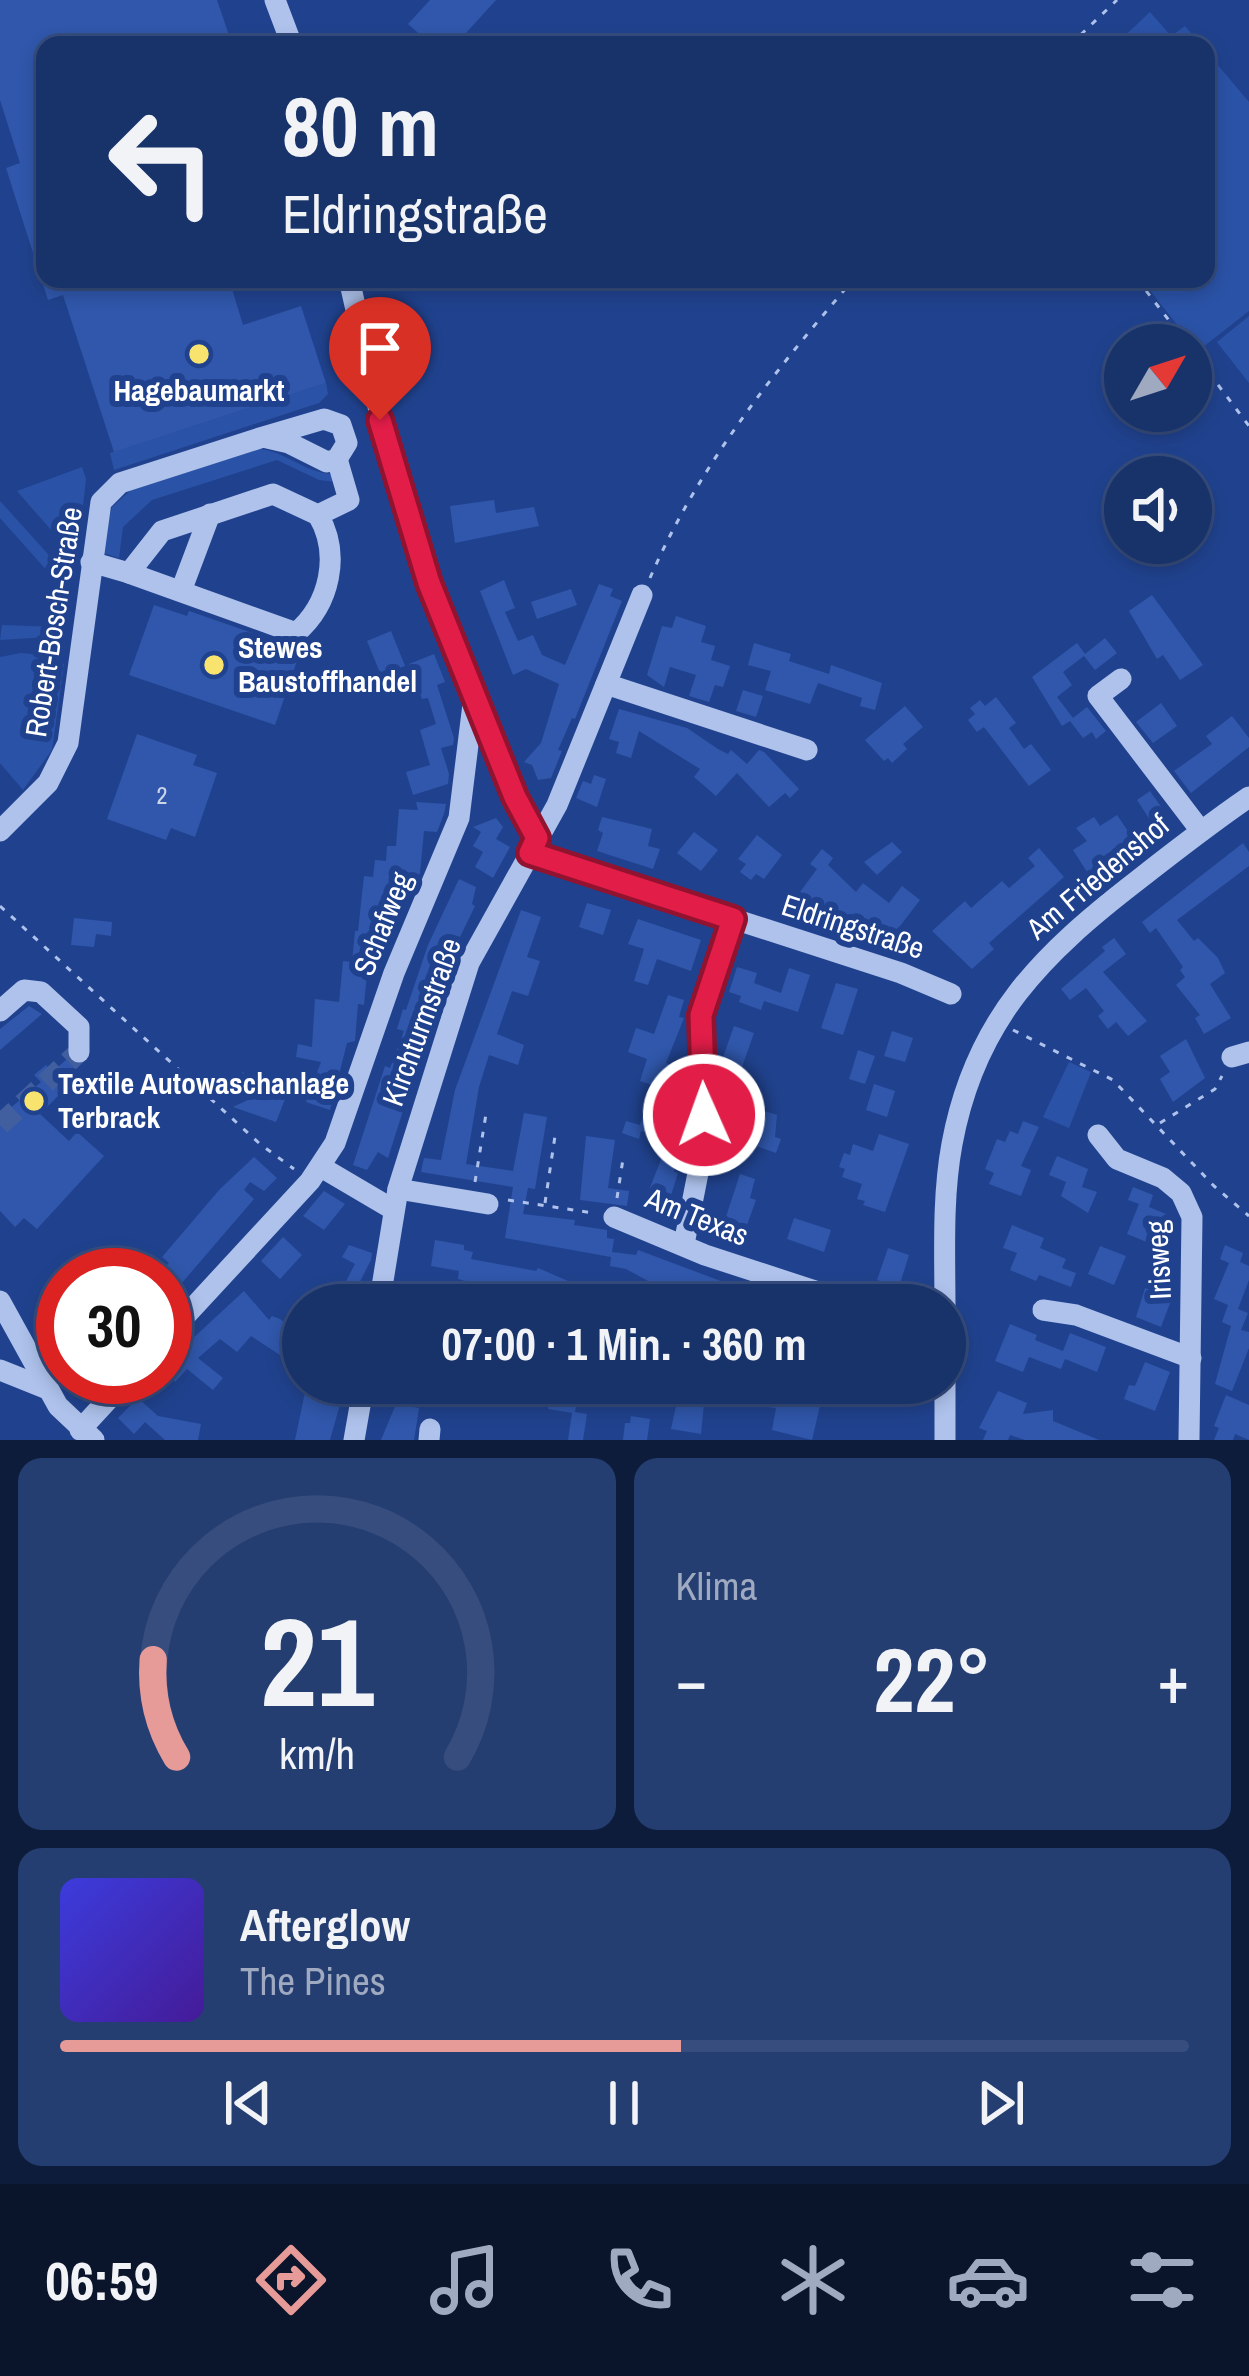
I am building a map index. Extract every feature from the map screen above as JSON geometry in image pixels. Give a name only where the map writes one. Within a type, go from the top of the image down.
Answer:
[{"type":"street","points":[[274,0],[288,36]]},
{"type":"street","name":"Schafweg","points":[[351,288],[396,486],[429,583],[534,846]]},
{"type":"street","name":"Robert-Bosch-Straße","points":[[0,831],[48,783],[68,743],[97,514],[109,491],[120,483],[324,419],[346,434],[344,453],[337,459]]},
{"type":"street","points":[[262,437],[289,443],[318,460],[337,459],[350,500],[318,514]]},
{"type":"street","points":[[91,562],[296,633],[320,608],[326,594],[329,543],[318,514],[274,494],[162,531],[129,573]]},
{"type":"street","points":[[181,591],[210,514]]},
{"type":"street","name":"Kirchturmstraße","points":[[382,1284],[396,1200],[469,963],[557,805],[642,595]]},
{"type":"street","name":"Am Friedenshof","points":[[1121,679],[1098,696],[1201,831]]},
{"type":"street","points":[[606,684],[807,750]]},
{"type":"street","name":"Schafweg","points":[[192,1309],[316,1174],[352,1100],[394,973],[459,818],[474,696]]},
{"type":"street","name":"Am Friedenshof","points":[[945,1284],[952,1145],[965,1095],[997,1022],[1042,960],[1073,930],[1249,797]]},
{"type":"street","name":"Eldringstraße","points":[[534,846],[951,994]]},
{"type":"street","points":[[684,1244],[700,1163],[701,1015],[733,919]]},
{"type":"street","points":[[0,1011],[24,990],[41,992],[79,1027],[79,1052]]},
{"type":"street","name":"Irisweg","points":[[1098,1135],[1117,1160],[1163,1178],[1181,1193],[1192,1217],[1189,1440]]},
{"type":"street","points":[[316,1174],[396,1200],[490,1202]]},
{"type":"street","name":"Am Texas","points":[[614,1216],[705,1255],[794,1284]]},
{"type":"street","points":[[0,1301],[36,1369]]},
{"type":"street","name":"Irisweg","points":[[1043,1310],[1076,1315],[1191,1358]]},
{"type":"street","points":[[0,1370],[36,1384]]},
{"type":"street","points":[[60,1404],[87,1435],[109,1404]]},
{"type":"street","points":[[354,1440],[360,1404]]},
{"type":"street","points":[[945,1404],[945,1440]]},
{"type":"path","points":[[1079,36],[1117,0]]},
{"type":"path","points":[[642,595],[673,524],[702,476],[760,394],[847,288]]},
{"type":"path","points":[[1143,288],[1172,324]]},
{"type":"path","points":[[1212,376],[1249,426]]},
{"type":"path","points":[[0,906],[260,1144],[316,1174]]},
{"type":"path","points":[[997,1022],[1113,1080],[1249,1216]]},
{"type":"path","points":[[1158,1124],[1215,1089],[1240,1055]]},
{"type":"path","points":[[485,1114],[490,1202]]},
{"type":"path","points":[[545,1205],[555,1136]]},
{"type":"path","points":[[614,1216],[623,1159]]},
{"type":"path","name":"Am Texas","points":[[490,1202],[614,1216]]},
{"type":"shaded area","points":[[1150,12],[1171,36],[1125,36]]},
{"type":"shaded area","points":[[1185,26],[1193,36],[1171,36]]},
{"type":"shaded area","points":[[1215,62],[1249,102],[1249,311],[1212,340],[1212,324],[1176,324],[1148,288],[1215,288]]},
{"type":"shaded area","points":[[1249,316],[1249,383],[1217,342]]},
{"type":"shaded area","points":[[326,383],[328,394],[319,403],[114,470],[110,453]]},
{"type":"shaded area","points":[[259,449],[333,474],[335,482],[319,480],[277,460],[152,500],[123,527],[119,558],[100,552],[112,507],[131,490]]},
{"type":"shaded area","points":[[82,467],[86,479],[78,550],[65,546],[17,491]]},
{"type":"shaded area","points":[[0,501],[66,574],[73,593],[57,592],[57,582],[0,518]]},
{"type":"shaded area","points":[[57,597],[72,599],[64,636],[0,640],[2,625],[56,627]]},
{"type":"shaded area","points":[[21,653],[64,664],[52,750],[23,790],[0,763],[0,657]]},
{"type":"shaded area","points":[[1069,1062],[1091,1072],[1069,1128],[1043,1117]]},
{"type":"building","name":"Hagebaumarkt","points":[[0,0],[217,0],[229,36],[36,36],[36,262],[6,168],[20,163],[0,100]]},
{"type":"building","points":[[430,0],[496,0],[463,36],[422,36],[408,24]]},
{"type":"building","name":"Hagebaumarkt","points":[[44,288],[232,288],[243,325],[301,306],[326,383],[114,452],[63,295],[48,300]]},
{"type":"building","points":[[494,500],[496,513],[534,507],[539,526],[455,543],[450,506]]},
{"type":"building","points":[[504,580],[515,608],[505,612],[518,641],[533,635],[542,655],[565,665],[599,584],[613,589],[610,596],[622,601],[558,750],[562,751],[551,778],[538,780],[532,765],[524,762],[541,743],[559,684],[526,669],[513,675],[480,591]]},
{"type":"building","points":[[571,589],[577,605],[537,619],[531,602]]},
{"type":"building","points":[[1152,595],[1203,665],[1180,680],[1163,655],[1157,659],[1129,611]]},
{"type":"building","name":"Stewes Baustoffhandel","points":[[154,605],[187,616],[189,611],[296,648],[299,655],[275,725],[129,675]]},
{"type":"building","points":[[676,616],[706,626],[701,642],[715,646],[711,660],[730,666],[723,687],[715,685],[709,702],[689,696],[696,675],[670,667],[664,687],[647,675],[662,626],[672,628]]},
{"type":"building","points":[[391,631],[405,666],[381,675],[367,641]]},
{"type":"building","points":[[1105,638],[1117,653],[1095,670],[1084,656],[1063,672],[1072,685],[1057,697],[1073,718],[1087,707],[1106,731],[1096,739],[1092,732],[1083,738],[1070,721],[1062,726],[1032,677],[1077,643],[1085,654]]},
{"type":"building","points":[[754,643],[791,654],[789,661],[829,674],[831,665],[882,683],[875,710],[860,706],[862,698],[818,683],[810,704],[765,690],[771,671],[748,665]]},
{"type":"building","points":[[434,654],[445,682],[437,685],[454,738],[453,745],[441,748],[448,784],[413,795],[406,772],[430,765],[420,730],[436,724],[409,664]]},
{"type":"building","points":[[743,690],[763,696],[756,717],[736,711]]},
{"type":"building","points":[[996,697],[1016,723],[1009,728],[1024,749],[1031,744],[1051,770],[1029,786],[984,727],[977,732],[968,720],[975,714],[970,708],[980,700],[985,706]]},
{"type":"building","points":[[1161,703],[1177,726],[1153,743],[1136,722]]},
{"type":"building","points":[[905,706],[923,727],[903,744],[907,749],[892,763],[888,758],[884,761],[865,740]]},
{"type":"building","points":[[619,709],[687,728],[728,754],[731,750],[747,764],[759,750],[764,752],[799,789],[790,798],[785,793],[769,807],[737,773],[716,796],[694,777],[700,769],[639,731],[631,758],[616,753],[619,742],[609,739]]},
{"type":"building","points":[[1232,716],[1249,738],[1249,747],[1191,793],[1174,771],[1212,744],[1206,736]]},
{"type":"building","points":[[137,734],[197,755],[193,765],[217,773],[195,837],[171,828],[166,840],[107,819]]},
{"type":"building","points":[[594,775],[606,779],[597,807],[576,798],[583,781],[591,784]]},
{"type":"building","points":[[1150,791],[1166,814],[1152,823],[1137,800]]},
{"type":"building","points":[[416,802],[446,804],[444,814],[437,832],[424,831],[416,881],[402,880],[399,917],[388,916],[380,964],[368,963],[355,1041],[347,1043],[330,1110],[306,1102],[321,1062],[296,1057],[298,1044],[312,1047],[315,999],[339,1002],[343,961],[352,962],[364,876],[373,877],[375,860],[386,861],[387,846],[396,846],[399,809],[418,810]]},
{"type":"building","points":[[1117,815],[1132,837],[1101,858],[1110,872],[1094,883],[1073,850],[1087,841],[1076,828],[1094,817],[1100,826]]},
{"type":"building","points":[[602,817],[652,829],[648,846],[660,849],[653,869],[597,851]]},
{"type":"building","points":[[496,818],[503,827],[496,839],[510,847],[493,878],[475,867],[483,852],[473,846],[481,832],[473,827]]},
{"type":"building","points":[[694,832],[718,850],[701,871],[677,853]]},
{"type":"building","points":[[757,835],[782,855],[764,879],[756,874],[751,880],[740,872],[746,864],[738,859]]},
{"type":"building","points":[[892,842],[902,852],[877,875],[864,862]]},
{"type":"building","points":[[1243,843],[1249,866],[1177,920],[1194,941],[1198,938],[1218,958],[1225,973],[1210,984],[1231,1018],[1204,1034],[1195,1018],[1200,1015],[1176,985],[1185,977],[1183,967],[1156,928],[1150,933],[1142,922]]},
{"type":"building","points":[[1039,848],[1064,877],[989,943],[994,949],[972,969],[932,931],[965,901],[971,908],[1002,881],[1009,888],[1035,866],[1028,858]]},
{"type":"building","points":[[822,849],[833,858],[828,865],[856,892],[863,883],[889,903],[902,886],[920,900],[897,930],[910,940],[900,952],[881,936],[876,943],[843,917],[839,921],[800,892],[817,869],[810,864]]},
{"type":"building","points":[[459,879],[476,887],[475,906],[460,937],[427,958],[448,969],[388,1158],[378,1152],[367,1170],[353,1165],[385,1066],[390,1068],[404,1031],[397,1029],[403,1009]]},
{"type":"building","points":[[587,903],[611,910],[603,935],[579,927]]},
{"type":"building","points":[[521,910],[541,917],[527,957],[540,961],[528,996],[512,991],[497,1034],[524,1045],[518,1065],[489,1055],[466,1164],[513,1171],[524,1113],[547,1117],[535,1189],[528,1188],[523,1214],[575,1220],[574,1225],[607,1230],[607,1238],[614,1239],[612,1252],[636,1255],[638,1250],[729,1284],[654,1284],[610,1266],[611,1257],[505,1238],[513,1187],[421,1172],[424,1158],[441,1160],[455,1090]]},
{"type":"building","points":[[74,918],[112,922],[111,936],[96,934],[94,947],[71,945]]},
{"type":"building","points":[[638,919],[701,940],[691,971],[657,959],[648,985],[634,981],[644,949],[628,944]]},
{"type":"building","points":[[1114,938],[1126,954],[1103,972],[1147,1021],[1128,1036],[1116,1022],[1108,1029],[1098,1016],[1104,1011],[1086,988],[1070,1000],[1061,989]]},
{"type":"building","points":[[737,967],[757,973],[754,983],[781,993],[789,968],[810,975],[798,1012],[764,1001],[761,1010],[739,1002],[741,996],[729,992]]},
{"type":"building","points":[[836,983],[858,989],[843,1035],[821,1028]]},
{"type":"building","points":[[668,995],[684,1000],[679,1017],[684,1018],[661,1088],[640,1081],[647,1059],[628,1052],[636,1028],[654,1034]]},
{"type":"building","points":[[29,1006],[42,1014],[0,1050],[0,1029]]},
{"type":"building","points":[[734,1026],[754,1033],[742,1067],[722,1060]]},
{"type":"building","points":[[892,1031],[913,1038],[905,1062],[884,1056]]},
{"type":"building","points":[[1186,1039],[1205,1078],[1173,1102],[1160,1079],[1170,1072],[1160,1056]]},
{"type":"building","points":[[858,1050],[875,1056],[865,1084],[849,1079]]},
{"type":"building","points":[[66,1060],[78,1067],[71,1073],[75,1079],[40,1114],[69,1141],[77,1132],[104,1156],[37,1229],[24,1218],[15,1227],[0,1211],[0,1117],[41,1082],[34,1075],[46,1065],[52,1072]]},
{"type":"building","points":[[242,1072],[289,1089],[276,1122],[233,1107],[254,1097]]},
{"type":"building","points":[[874,1084],[895,1091],[887,1117],[866,1110]]},
{"type":"building","points":[[732,1085],[753,1092],[748,1106],[777,1115],[775,1137],[781,1139],[776,1153],[745,1142],[738,1163],[718,1156],[732,1112],[724,1109]]},
{"type":"building","points":[[649,1095],[663,1100],[660,1109],[679,1115],[670,1141],[641,1131],[639,1139],[622,1133],[626,1121],[640,1125]]},
{"type":"building","points":[[1023,1121],[1039,1127],[1021,1166],[1031,1170],[1021,1196],[989,1184],[994,1173],[985,1169],[997,1139],[1005,1142],[1010,1131],[1018,1134]]},
{"type":"building","points":[[879,1134],[909,1144],[885,1212],[863,1205],[865,1201],[857,1199],[862,1184],[842,1177],[845,1169],[839,1167],[853,1144],[873,1151]]},
{"type":"building","points":[[586,1136],[615,1140],[608,1188],[629,1191],[627,1206],[580,1200]]},
{"type":"building","points":[[665,1149],[679,1154],[668,1205],[646,1198]]},
{"type":"building","points":[[1057,1156],[1088,1169],[1082,1187],[1097,1192],[1088,1213],[1061,1196],[1066,1182],[1049,1175]]},
{"type":"building","points":[[254,1157],[277,1178],[264,1191],[250,1182],[244,1190],[254,1199],[192,1271],[192,1248],[170,1248]]},
{"type":"building","points":[[740,1174],[755,1179],[750,1198],[756,1200],[743,1236],[722,1229]]},
{"type":"building","points":[[1133,1187],[1153,1195],[1149,1207],[1166,1214],[1154,1245],[1127,1234],[1139,1204],[1128,1200]]},
{"type":"building","points":[[324,1191],[345,1204],[324,1230],[303,1216]]},
{"type":"building","points":[[794,1218],[831,1230],[824,1252],[787,1239]]},
{"type":"building","points":[[1012,1225],[1044,1238],[1040,1248],[1066,1259],[1062,1268],[1076,1273],[1071,1287],[1039,1275],[1036,1281],[1010,1270],[1017,1253],[1003,1248]]},
{"type":"building","points":[[283,1237],[302,1255],[280,1279],[261,1261]]},
{"type":"building","points":[[435,1240],[464,1245],[464,1250],[473,1252],[471,1259],[538,1268],[568,1281],[477,1284],[458,1279],[459,1271],[431,1266]]},
{"type":"building","points":[[349,1245],[372,1253],[359,1284],[345,1284],[355,1264],[342,1257]]},
{"type":"building","points":[[1225,1245],[1243,1253],[1240,1262],[1249,1266],[1238,1309],[1248,1313],[1241,1330],[1249,1332],[1249,1348],[1232,1391],[1215,1384],[1231,1326],[1222,1322],[1228,1305],[1214,1299],[1229,1263],[1220,1259]]},
{"type":"building","points":[[1100,1246],[1126,1256],[1114,1285],[1088,1274]]},
{"type":"building","points":[[888,1248],[909,1255],[900,1284],[877,1280]]},
{"type":"building","points":[[1152,1266],[1166,1271],[1161,1283],[1171,1287],[1167,1296],[1172,1298],[1161,1327],[1136,1317]]},
{"type":"building","points":[[244,1291],[269,1320],[272,1316],[282,1321],[282,1356],[251,1336],[237,1352],[220,1339],[198,1358],[223,1378],[213,1390],[192,1373],[192,1339]]},
{"type":"building","points":[[1010,1324],[1063,1351],[1070,1333],[1106,1347],[1097,1372],[1065,1359],[1061,1369],[1029,1357],[1023,1372],[995,1361]]},
{"type":"building","points":[[1145,1362],[1170,1372],[1155,1411],[1124,1399]]},
{"type":"building","points":[[998,1391],[1027,1403],[1023,1414],[1053,1410],[1053,1421],[1099,1440],[1025,1440],[1010,1435],[1008,1440],[983,1440],[987,1431],[979,1428]]},
{"type":"building","points":[[1226,1395],[1249,1405],[1249,1440],[1235,1434],[1233,1440],[1214,1440],[1219,1428],[1214,1426]]},
{"type":"building","points":[[132,1404],[145,1404],[158,1416],[201,1424],[198,1440],[165,1440],[145,1422],[134,1434],[118,1418]]},
{"type":"building","points":[[303,1404],[340,1404],[330,1440],[295,1440]]},
{"type":"building","points":[[396,1404],[419,1408],[414,1440],[381,1440]]},
{"type":"building","points":[[549,1404],[576,1404],[575,1412],[587,1414],[583,1440],[568,1440],[572,1413],[548,1409]]},
{"type":"building","points":[[676,1404],[704,1404],[701,1434],[671,1429]]},
{"type":"building","points":[[820,1404],[812,1440],[772,1430],[776,1408],[766,1407]]},
{"type":"building","points":[[631,1416],[650,1419],[647,1440],[623,1440]]},
{"type":"tunnel","points":[[0,1125],[79,1052]]},
{"type":"place","name":"Hagebaumarkt","points":[[199,354]]},
{"type":"place","name":"Stewes Baustoffhandel","points":[[214,665]]},
{"type":"place","name":"Textile Autowaschanlage Terbrack","points":[[34,1101]]},
{"type":"route","points":[[380,420],[396,486],[429,583],[515,797],[537,838],[530,853],[733,919],[701,1015],[704,1115]]}]
